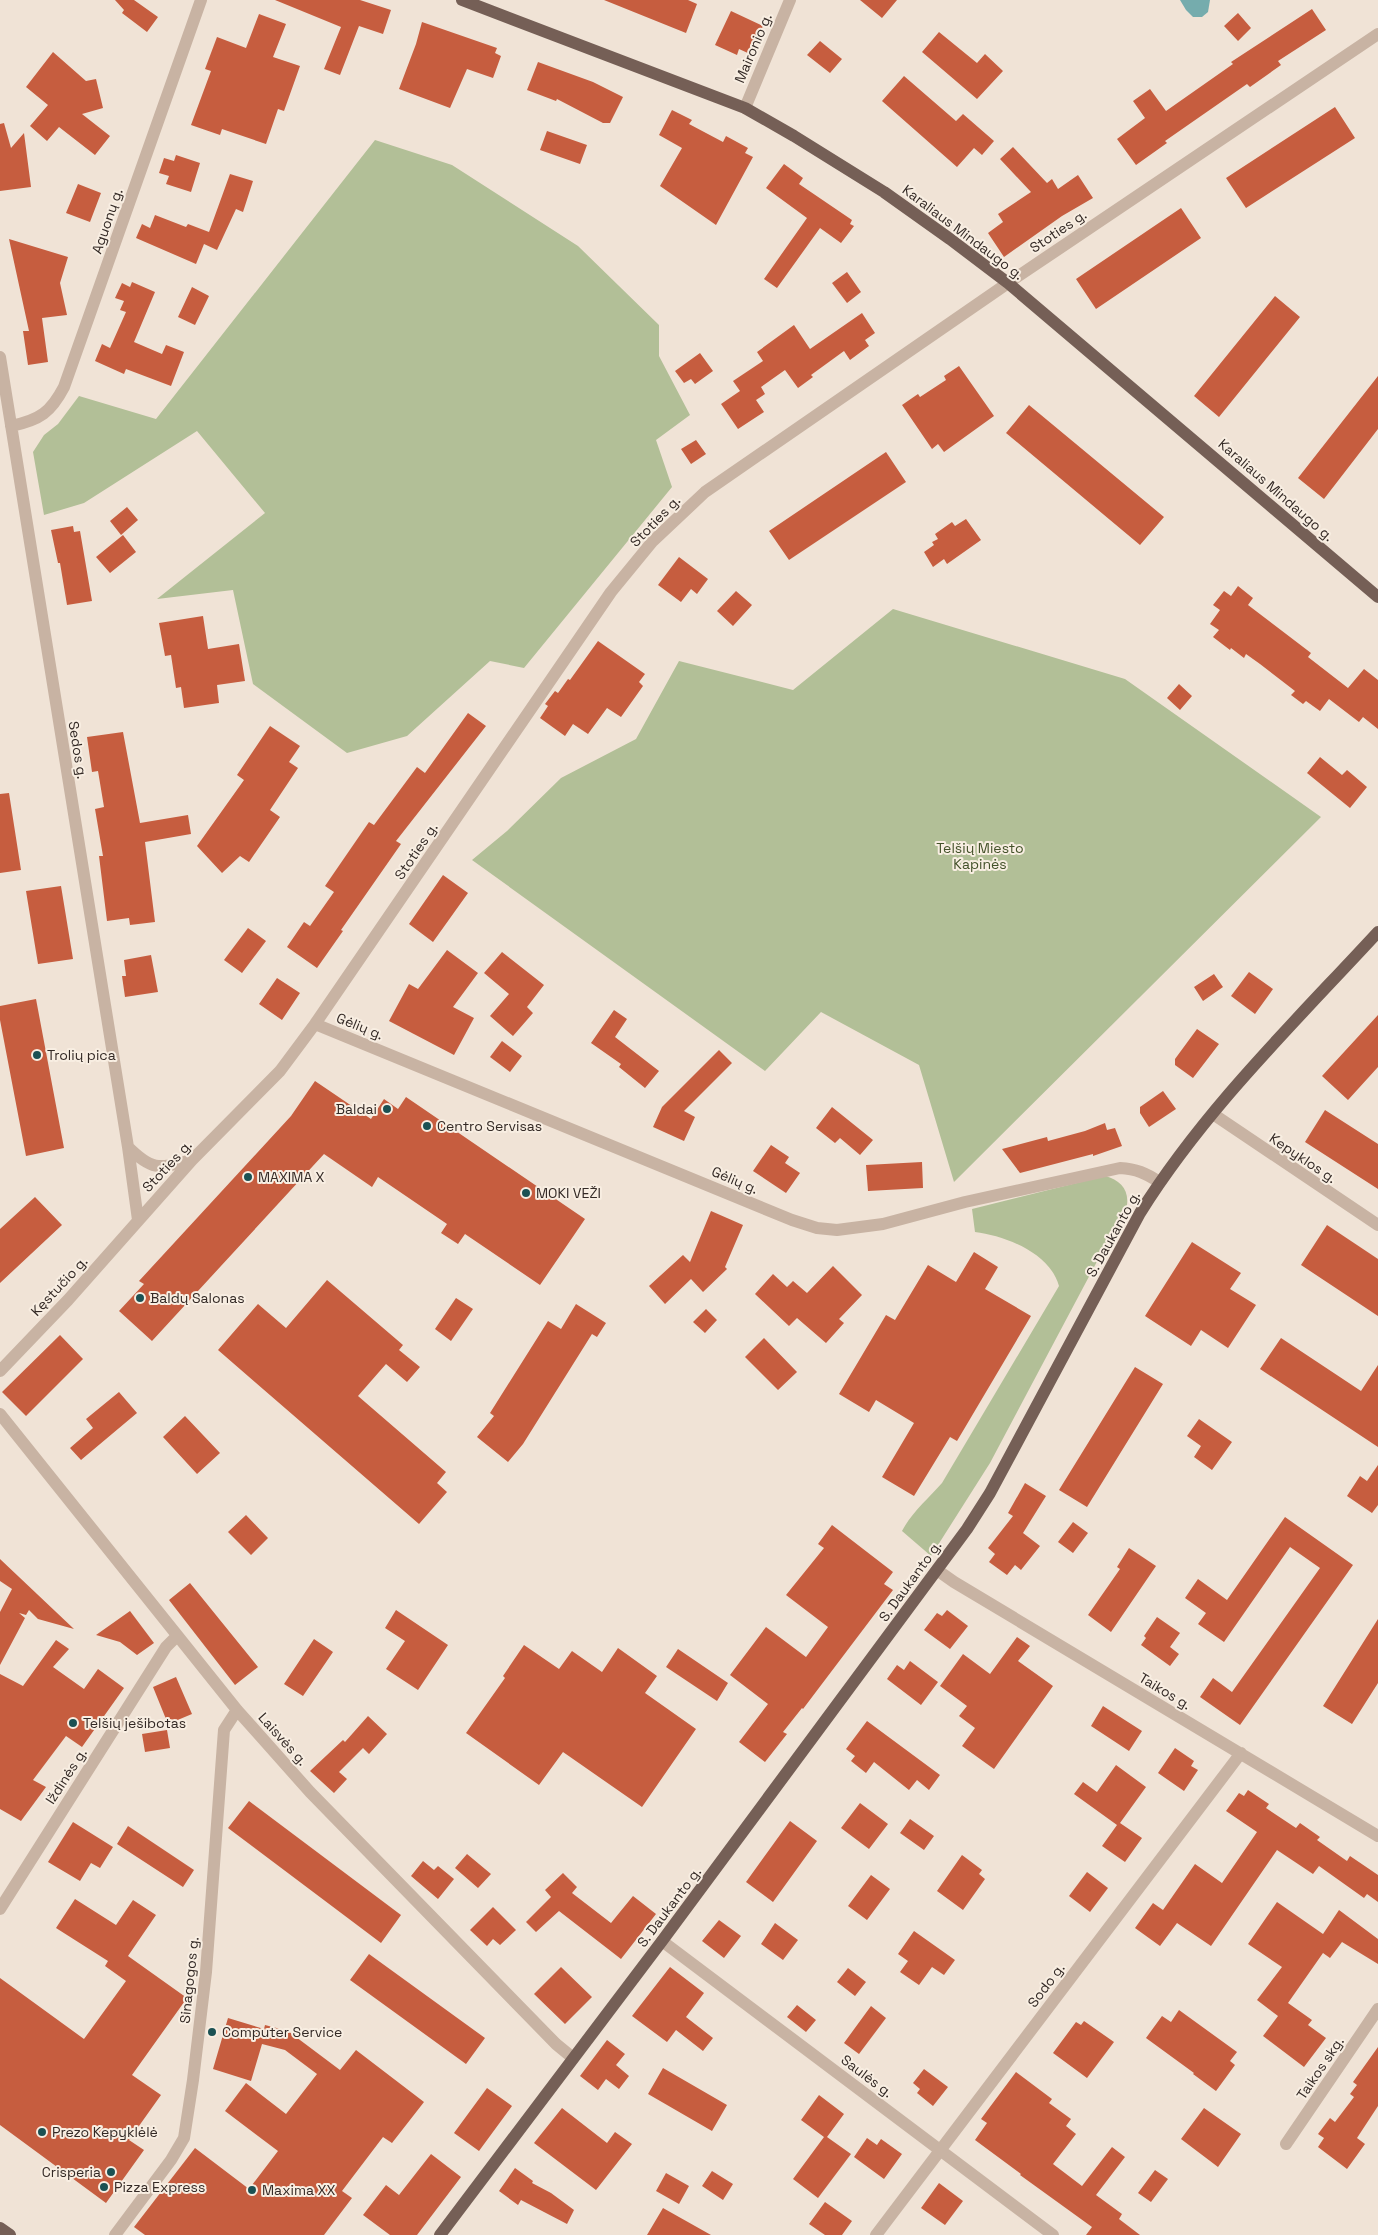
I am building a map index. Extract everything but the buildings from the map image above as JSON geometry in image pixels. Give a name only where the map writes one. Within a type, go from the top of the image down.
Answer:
[{"type":"main road","name":"Karaliaus Mindaugo g.","points":[[462,0],[489,5],[745,108],[884,192],[1008,283],[1378,597]]},
{"type":"main road","name":"S. Daukanto g.","points":[[440,2235],[662,1942],[937,1570],[990,1493],[1140,1213],[1159,1182],[1212,1114],[1378,932]]},
{"type":"main road","points":[[0,2228],[10,2235]]},
{"type":"street","name":"Aguonų g.","points":[[12,426],[40,418],[56,402],[64,386],[201,0]]},
{"type":"street","name":"Maironio g.","points":[[745,108],[790,0]]},
{"type":"street","name":"Stoties g.","points":[[138,1220],[192,1160],[280,1071],[315,1024],[611,592],[652,542],[705,492],[1008,283],[1378,34]]},
{"type":"street","name":"Sedos g.","points":[[0,357],[128,1147],[138,1220]]},
{"type":"street","name":"Gėlių g.","points":[[315,1024],[792,1220],[817,1228],[837,1230],[883,1224],[965,1202],[1120,1168],[1146,1173],[1159,1182]]},
{"type":"street","name":"Kepyklos g.","points":[[1212,1114],[1378,1226]]},
{"type":"street","points":[[128,1147],[141,1160],[155,1167],[192,1160]]},
{"type":"street","name":"Kęstučio g.","points":[[0,1371],[68,1300],[138,1220]]},
{"type":"street","name":"Laisvės g.","points":[[0,1414],[237,1710],[310,1792],[556,2044],[573,2058]]},
{"type":"street","name":"Taikos g.","points":[[937,1570],[1378,1836]]},
{"type":"street","name":"Iždinės g.","points":[[0,1909],[166,1647],[177,1636]]},
{"type":"street","name":"Sinagogos g.","points":[[115,2235],[171,2160],[184,2138],[206,1972],[223,1737],[224,1730],[237,1710]]},
{"type":"street","name":"Sodo g.","points":[[876,2235],[1241,1753]]},
{"type":"street","name":"Saulės g.","points":[[662,1942],[1053,2235]]},
{"type":"street","name":"Taikos skg.","points":[[1286,2144],[1378,2009]]},
{"type":"green space","points":[[375,140],[452,165],[578,246],[659,325],[659,356],[690,415],[656,440],[672,487],[524,668],[490,661],[407,736],[347,753],[253,684],[233,590],[157,599],[265,513],[197,431],[84,503],[44,515],[33,452],[44,435],[58,424],[79,396],[156,419]]},
{"type":"green space","name":"Telšių Miesto Kapinės","points":[[893,609],[1125,679],[1321,817],[954,1182],[919,1065],[821,1012],[765,1071],[472,860],[507,831],[561,778],[636,739],[679,661],[793,690]]},
{"type":"green space","points":[[1105,1176],[1115,1180],[1122,1186],[1127,1194],[1127,1205],[990,1463],[931,1556],[902,1531],[915,1512],[942,1483],[1059,1286],[1054,1274],[1037,1255],[1000,1237],[975,1232],[972,1209]]},
{"type":"water","points":[[1180,0],[1210,0],[1208,12],[1202,17],[1193,17]]},
{"type":"place","name":"Trolių pica","points":[[37,1055]]},
{"type":"place","name":"Baldai","points":[[387,1109]]},
{"type":"place","name":"Centro Servisas","points":[[427,1126]]},
{"type":"place","name":"MAXIMA X","points":[[248,1177]]},
{"type":"place","name":"MOKI VEŽI","points":[[526,1193]]},
{"type":"place","name":"Baldų Salonas","points":[[140,1298]]},
{"type":"place","name":"Telšių ješibotas","points":[[73,1723]]},
{"type":"place","name":"Computer Service","points":[[212,2032]]},
{"type":"place","name":"Prezo Kepyklėlė","points":[[42,2132]]},
{"type":"place","name":"Crisperia","points":[[111,2172]]},
{"type":"place","name":"Pizza Express","points":[[104,2187]]},
{"type":"place","name":"Maxima XX","points":[[252,2190]]}]
